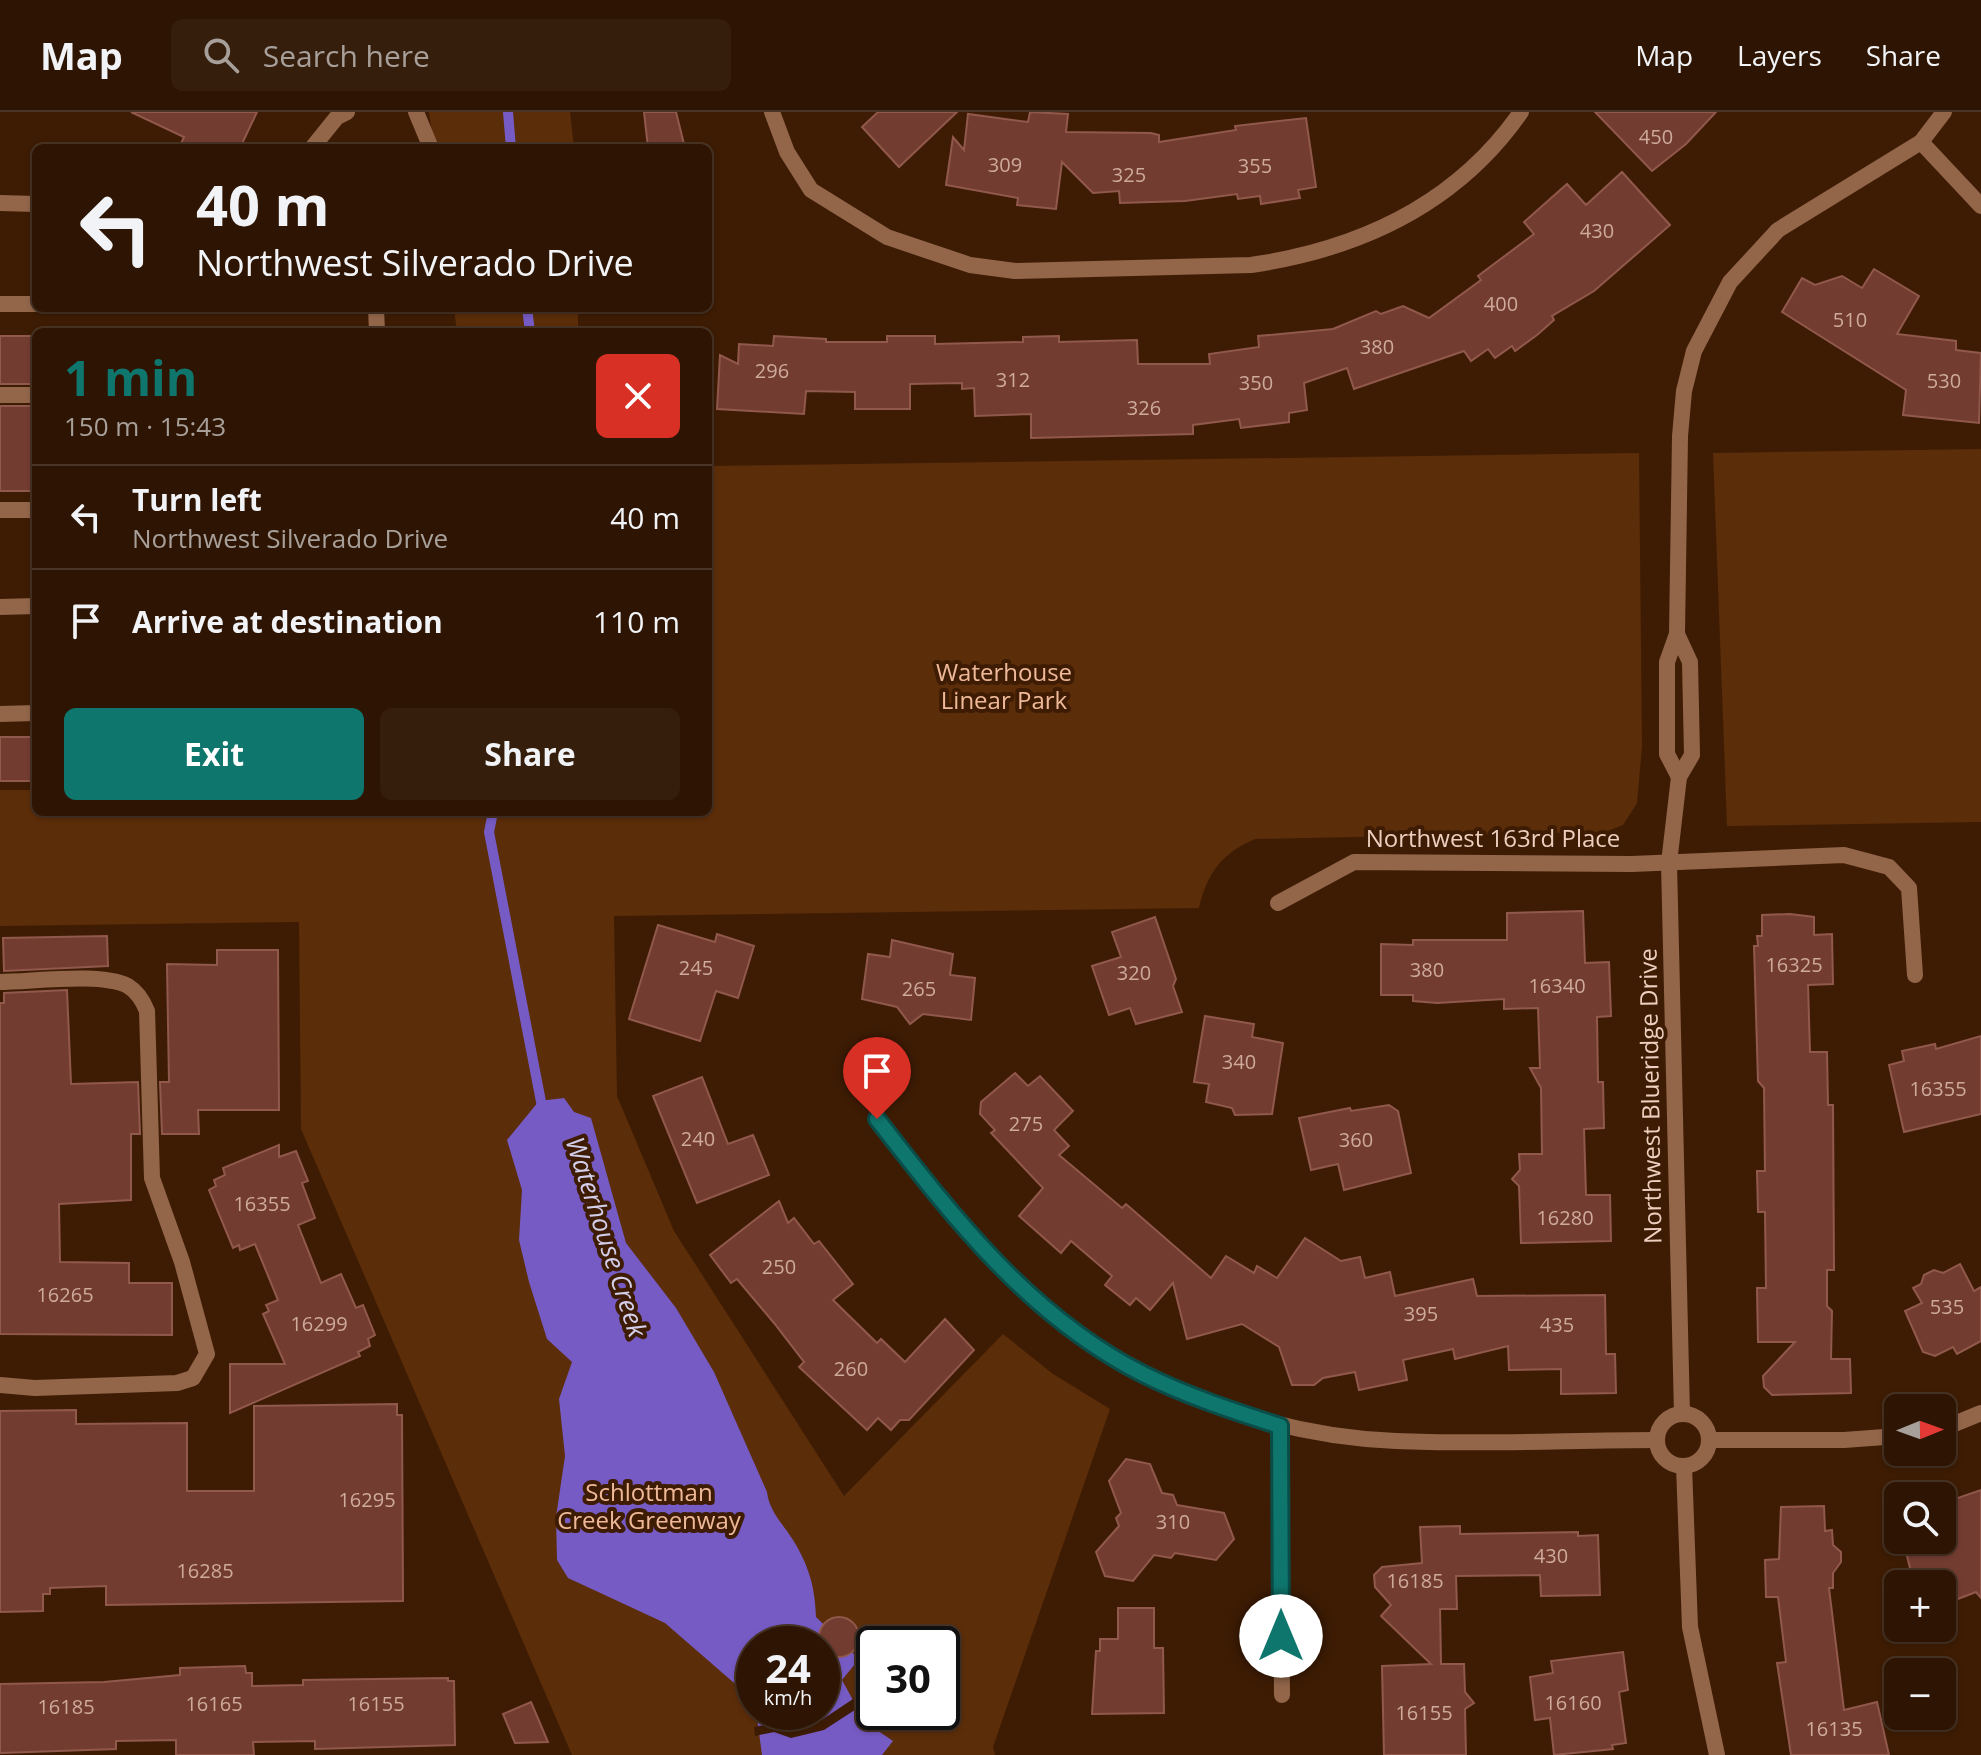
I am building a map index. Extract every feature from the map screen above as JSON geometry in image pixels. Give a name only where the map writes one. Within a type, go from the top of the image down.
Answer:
[{"type":"street","points":[[315,144],[337,117],[347,112]]},
{"type":"street","points":[[416,112],[429,144]]},
{"type":"street","points":[[772,112],[787,152],[811,190],[849,216],[887,237],[970,265],[1015,271],[1251,265],[1288,259],[1345,243],[1398,223],[1434,200],[1498,145],[1521,112]]},
{"type":"street","name":"Northwest Blueridge Drive","points":[[1679,777],[1667,754],[1667,662],[1677,634],[1680,436],[1684,391],[1694,351],[1730,282],[1778,230],[1921,142],[1944,112]]},
{"type":"street","points":[[1921,142],[1981,206]]},
{"type":"street","points":[[0,203],[32,204]]},
{"type":"street","points":[[0,304],[32,304]]},
{"type":"street","points":[[0,395],[32,395]]},
{"type":"street","points":[[0,510],[32,510]]},
{"type":"street","points":[[0,607],[32,606]]},
{"type":"street","name":"Northwest Blueridge Drive","points":[[1677,634],[1690,662],[1692,755],[1679,777],[1669,863],[1682,1414]]},
{"type":"street","points":[[0,714],[32,713]]},
{"type":"street","name":"Northwest 163rd Place","points":[[1278,903],[1354,862],[1669,863],[1844,855],[1889,867],[1909,888],[1915,975]]},
{"type":"street","points":[[0,982],[109,980],[128,986],[141,996],[147,1011],[152,1178],[182,1262],[207,1354],[193,1378],[177,1383],[35,1388],[0,1385]]},
{"type":"street","points":[[877,1119],[962,1227],[1006,1273],[1072,1330],[1142,1373],[1221,1407],[1280,1426],[1394,1441],[1657,1440]]},
{"type":"street","points":[[1956,1423],[1981,1413]]},
{"type":"street","points":[[1682,1414],[1699,1420],[1709,1440],[1700,1460],[1684,1466],[1664,1458],[1657,1440],[1663,1422],[1682,1414]]},
{"type":"street","points":[[1280,1426],[1282,1695]]},
{"type":"street","points":[[1709,1440],[1884,1437]]},
{"type":"street","points":[[1684,1466],[1690,1627],[1717,1755]]},
{"type":"green space","points":[[429,112],[570,112],[574,144],[433,144]]},
{"type":"green space","points":[[454,312],[578,312],[578,328],[456,328]]},
{"type":"green space","points":[[1981,449],[1981,822],[1727,826],[1713,453]]},
{"type":"green space","points":[[1639,453],[1642,747],[1637,803],[1623,825],[1605,832],[1255,839],[1233,851],[1218,866],[1206,884],[1199,908],[614,916],[617,1096],[674,1231],[844,1496],[1003,1334],[1053,1374],[1110,1409],[993,1747],[995,1755],[572,1755],[301,1129],[299,922],[0,926],[0,790],[32,790],[32,816],[712,816],[712,466]]},
{"type":"water","points":[[564,1098],[574,1112],[591,1118],[626,1243],[676,1308],[714,1372],[770,1505],[807,1568],[813,1586],[816,1617],[825,1626],[736,1626],[736,1685],[665,1623],[568,1578],[557,1560],[556,1517],[565,1456],[559,1399],[572,1362],[547,1339],[529,1282],[519,1240],[522,1190],[507,1140],[539,1101]]},
{"type":"water","points":[[840,1640],[856,1656],[856,1663],[842,1680],[856,1706],[856,1730],[877,1730],[893,1741],[882,1755],[762,1755],[759,1730],[840,1730]]},
{"type":"pier","points":[[856,1697],[856,1709],[840,1720],[840,1708]]},
{"type":"pier","points":[[754,1730],[824,1730],[791,1738],[774,1732],[755,1736]]},
{"type":"building","points":[[131,112],[257,112],[242,144],[181,144],[184,137]]},
{"type":"building","points":[[644,112],[676,112],[684,144],[648,144]]},
{"type":"building","points":[[878,112],[957,112],[899,167],[862,127]]},
{"type":"building","points":[[1030,112],[1068,114],[1066,132],[1151,133],[1159,135],[1159,142],[1236,130],[1235,126],[1306,118],[1316,187],[1298,190],[1300,198],[1261,204],[1260,196],[1238,199],[1237,194],[1185,201],[1120,203],[1119,191],[1093,193],[1062,162],[1056,209],[1017,205],[1018,198],[946,185],[953,137],[964,150],[968,114],[1028,122]]},
{"type":"building","points":[[1595,112],[1716,112],[1686,144],[1652,171]]},
{"type":"building","points":[[1622,172],[1670,225],[1594,291],[1552,316],[1554,320],[1537,335],[1515,351],[1512,346],[1495,358],[1488,349],[1471,361],[1464,351],[1354,389],[1347,368],[1304,383],[1307,410],[1289,413],[1289,422],[1241,428],[1239,419],[1193,425],[1193,434],[1031,438],[1031,414],[975,416],[974,388],[962,389],[962,383],[910,384],[910,409],[855,409],[855,392],[806,391],[804,414],[717,409],[720,355],[738,364],[739,344],[773,346],[774,336],[826,339],[826,342],[887,342],[887,336],[935,336],[935,344],[1023,342],[1023,337],[1059,336],[1059,342],[1137,340],[1138,364],[1210,364],[1209,354],[1259,347],[1258,336],[1333,329],[1376,311],[1381,314],[1403,306],[1429,318],[1481,280],[1478,276],[1534,234],[1524,222],[1567,184],[1586,205]]},
{"type":"building","points":[[1874,269],[1919,296],[1897,334],[1956,341],[1956,350],[1981,353],[1979,423],[1903,415],[1906,390],[1782,312],[1802,278],[1815,285],[1842,276],[1862,288]]},
{"type":"building","points":[[0,336],[32,336],[32,384],[0,384]]},
{"type":"building","points":[[0,406],[32,406],[32,491],[0,491]]},
{"type":"building","points":[[0,737],[32,737],[32,781],[0,781]]},
{"type":"building","points":[[1583,911],[1585,963],[1609,962],[1611,1016],[1597,1017],[1598,1082],[1603,1082],[1604,1128],[1584,1129],[1586,1195],[1610,1195],[1611,1241],[1521,1243],[1519,1186],[1512,1179],[1520,1170],[1519,1154],[1542,1154],[1541,1088],[1530,1068],[1540,1068],[1538,1008],[1504,1009],[1504,999],[1437,1003],[1413,1001],[1413,995],[1381,995],[1381,944],[1413,945],[1413,940],[1507,940],[1507,913]]},
{"type":"building","points":[[1762,915],[1814,917],[1814,935],[1832,934],[1833,984],[1808,985],[1810,1052],[1827,1052],[1828,1105],[1833,1105],[1834,1270],[1827,1270],[1827,1306],[1832,1311],[1831,1359],[1850,1359],[1851,1393],[1772,1395],[1764,1387],[1763,1376],[1795,1342],[1758,1342],[1757,1288],[1766,1288],[1765,1212],[1758,1212],[1757,1171],[1765,1171],[1764,1088],[1758,1081],[1754,946],[1758,946],[1757,936],[1762,936]]},
{"type":"building","points":[[1155,917],[1176,979],[1173,986],[1182,1012],[1136,1024],[1130,1008],[1109,1015],[1092,966],[1121,957],[1112,932]]},
{"type":"building","points":[[658,925],[715,942],[717,934],[754,946],[738,998],[716,991],[700,1041],[629,1019]]},
{"type":"building","points":[[107,936],[108,966],[4,971],[3,938]]},
{"type":"building","points":[[892,940],[953,954],[950,975],[975,978],[971,1020],[923,1014],[910,1024],[897,1007],[862,999],[868,954],[890,957]]},
{"type":"building","points":[[217,950],[278,950],[279,1110],[198,1110],[199,1134],[162,1134],[160,1082],[169,1082],[167,964],[217,965]]},
{"type":"building","points":[[67,990],[71,1084],[138,1082],[140,1134],[131,1134],[131,1200],[59,1204],[60,1262],[129,1263],[129,1283],[172,1283],[172,1335],[0,1334],[0,1003],[4,1003],[4,993]]},
{"type":"building","points":[[1205,1016],[1254,1024],[1252,1037],[1283,1043],[1272,1114],[1235,1115],[1232,1108],[1206,1102],[1209,1084],[1194,1082]]},
{"type":"building","points":[[1981,1036],[1981,1114],[1904,1132],[1889,1065],[1904,1061],[1902,1051],[1935,1044],[1936,1049]]},
{"type":"building","points":[[1015,1073],[1028,1086],[1040,1076],[1073,1111],[1054,1130],[1069,1146],[1059,1155],[1122,1208],[1126,1204],[1211,1278],[1226,1256],[1254,1273],[1257,1266],[1277,1278],[1305,1238],[1341,1261],[1360,1257],[1365,1278],[1390,1272],[1395,1296],[1473,1279],[1477,1296],[1605,1295],[1606,1354],[1615,1354],[1616,1393],[1561,1394],[1561,1369],[1509,1370],[1508,1346],[1455,1359],[1453,1349],[1403,1360],[1407,1380],[1359,1390],[1355,1372],[1323,1378],[1314,1385],[1292,1385],[1279,1347],[1242,1324],[1187,1339],[1173,1283],[1150,1310],[1136,1298],[1130,1305],[1105,1285],[1112,1276],[1071,1241],[1061,1253],[1019,1216],[1043,1188],[991,1133],[995,1130],[980,1114],[981,1102]]},
{"type":"building","points":[[702,1077],[728,1144],[753,1135],[769,1175],[697,1203],[653,1096]]},
{"type":"building","points":[[1389,1105],[1398,1111],[1411,1173],[1344,1190],[1338,1164],[1311,1170],[1299,1118],[1350,1108],[1351,1111]]},
{"type":"building","points":[[279,1145],[279,1157],[296,1151],[308,1181],[302,1183],[315,1218],[298,1225],[321,1283],[341,1274],[356,1308],[363,1305],[375,1335],[368,1339],[370,1346],[358,1352],[360,1356],[230,1413],[230,1364],[285,1364],[263,1314],[269,1311],[266,1305],[278,1300],[255,1244],[240,1250],[239,1245],[233,1248],[209,1190],[216,1186],[214,1180],[225,1175],[223,1168]]},
{"type":"building","points":[[779,1201],[788,1223],[794,1218],[814,1244],[819,1241],[853,1284],[833,1300],[877,1343],[881,1339],[905,1362],[945,1319],[974,1350],[909,1420],[900,1420],[891,1430],[878,1418],[867,1430],[799,1367],[804,1362],[774,1323],[737,1279],[731,1283],[710,1255]]},
{"type":"building","points":[[1960,1264],[1974,1291],[1981,1287],[1981,1341],[1957,1354],[1953,1347],[1935,1356],[1923,1352],[1905,1311],[1922,1303],[1913,1288],[1921,1284],[1924,1275],[1934,1270],[1943,1273]]},
{"type":"building","points":[[397,1404],[397,1415],[402,1415],[403,1601],[106,1605],[106,1586],[50,1588],[50,1594],[43,1594],[43,1611],[0,1612],[0,1411],[76,1410],[76,1424],[187,1423],[187,1491],[254,1491],[254,1406]]},
{"type":"building","points":[[1126,1459],[1150,1464],[1162,1493],[1173,1495],[1177,1505],[1224,1513],[1234,1539],[1216,1560],[1175,1553],[1171,1558],[1154,1555],[1133,1581],[1105,1576],[1096,1552],[1119,1526],[1116,1518],[1121,1513],[1109,1481]]},
{"type":"building","points":[[1981,1490],[1981,1598],[1976,1592],[1956,1600],[1956,1570],[1910,1570],[1906,1554],[1956,1554],[1956,1499]]},
{"type":"building","points":[[1824,1506],[1825,1531],[1832,1530],[1833,1545],[1841,1552],[1841,1562],[1833,1573],[1833,1588],[1829,1588],[1844,1710],[1877,1702],[1889,1755],[1791,1755],[1777,1663],[1786,1662],[1778,1597],[1766,1597],[1765,1560],[1779,1559],[1781,1507]]},
{"type":"building","points":[[1460,1526],[1460,1534],[1578,1532],[1578,1536],[1598,1535],[1600,1595],[1541,1596],[1540,1575],[1456,1576],[1457,1609],[1440,1609],[1441,1664],[1464,1664],[1465,1692],[1474,1703],[1465,1709],[1466,1755],[1384,1755],[1382,1666],[1431,1664],[1381,1616],[1391,1605],[1375,1587],[1374,1575],[1382,1567],[1422,1563],[1420,1527]]},
{"type":"building","points":[[1118,1608],[1154,1608],[1154,1648],[1163,1648],[1164,1713],[1092,1714],[1096,1651],[1100,1651],[1100,1639],[1118,1639]]},
{"type":"building","points":[[839,1617],[856,1627],[856,1647],[847,1656],[840,1657],[840,1626],[822,1626],[831,1618]]},
{"type":"building","points":[[1623,1652],[1628,1690],[1619,1692],[1626,1743],[1612,1745],[1613,1749],[1554,1755],[1550,1718],[1535,1720],[1530,1677],[1553,1673],[1551,1661]]},
{"type":"building","points":[[245,1666],[246,1673],[252,1673],[252,1686],[303,1685],[303,1680],[448,1678],[448,1681],[454,1681],[455,1745],[315,1749],[315,1741],[253,1742],[254,1755],[176,1755],[176,1740],[116,1741],[116,1749],[0,1753],[0,1684],[104,1682],[180,1675],[180,1668]]},
{"type":"building","points":[[531,1702],[548,1742],[515,1743],[503,1714]]},
{"type":"waterway","name":"Waterhouse Creek","points":[[508,112],[511,144]]},
{"type":"waterway","name":"Waterhouse Creek","points":[[528,312],[530,328]]},
{"type":"waterway","name":"Waterhouse Creek","points":[[492,816],[489,832],[543,1112]]},
{"type":"route","points":[[877,1119],[970,1235],[1006,1273],[1072,1330],[1142,1373],[1221,1407],[1280,1426],[1281,1636]]},
{"type":"park label","name":"Waterhouse Linear Park","points":[[1004,687]]},
{"type":"park label","name":"Schlottman Creek Greenway","points":[[649,1507]]}]
